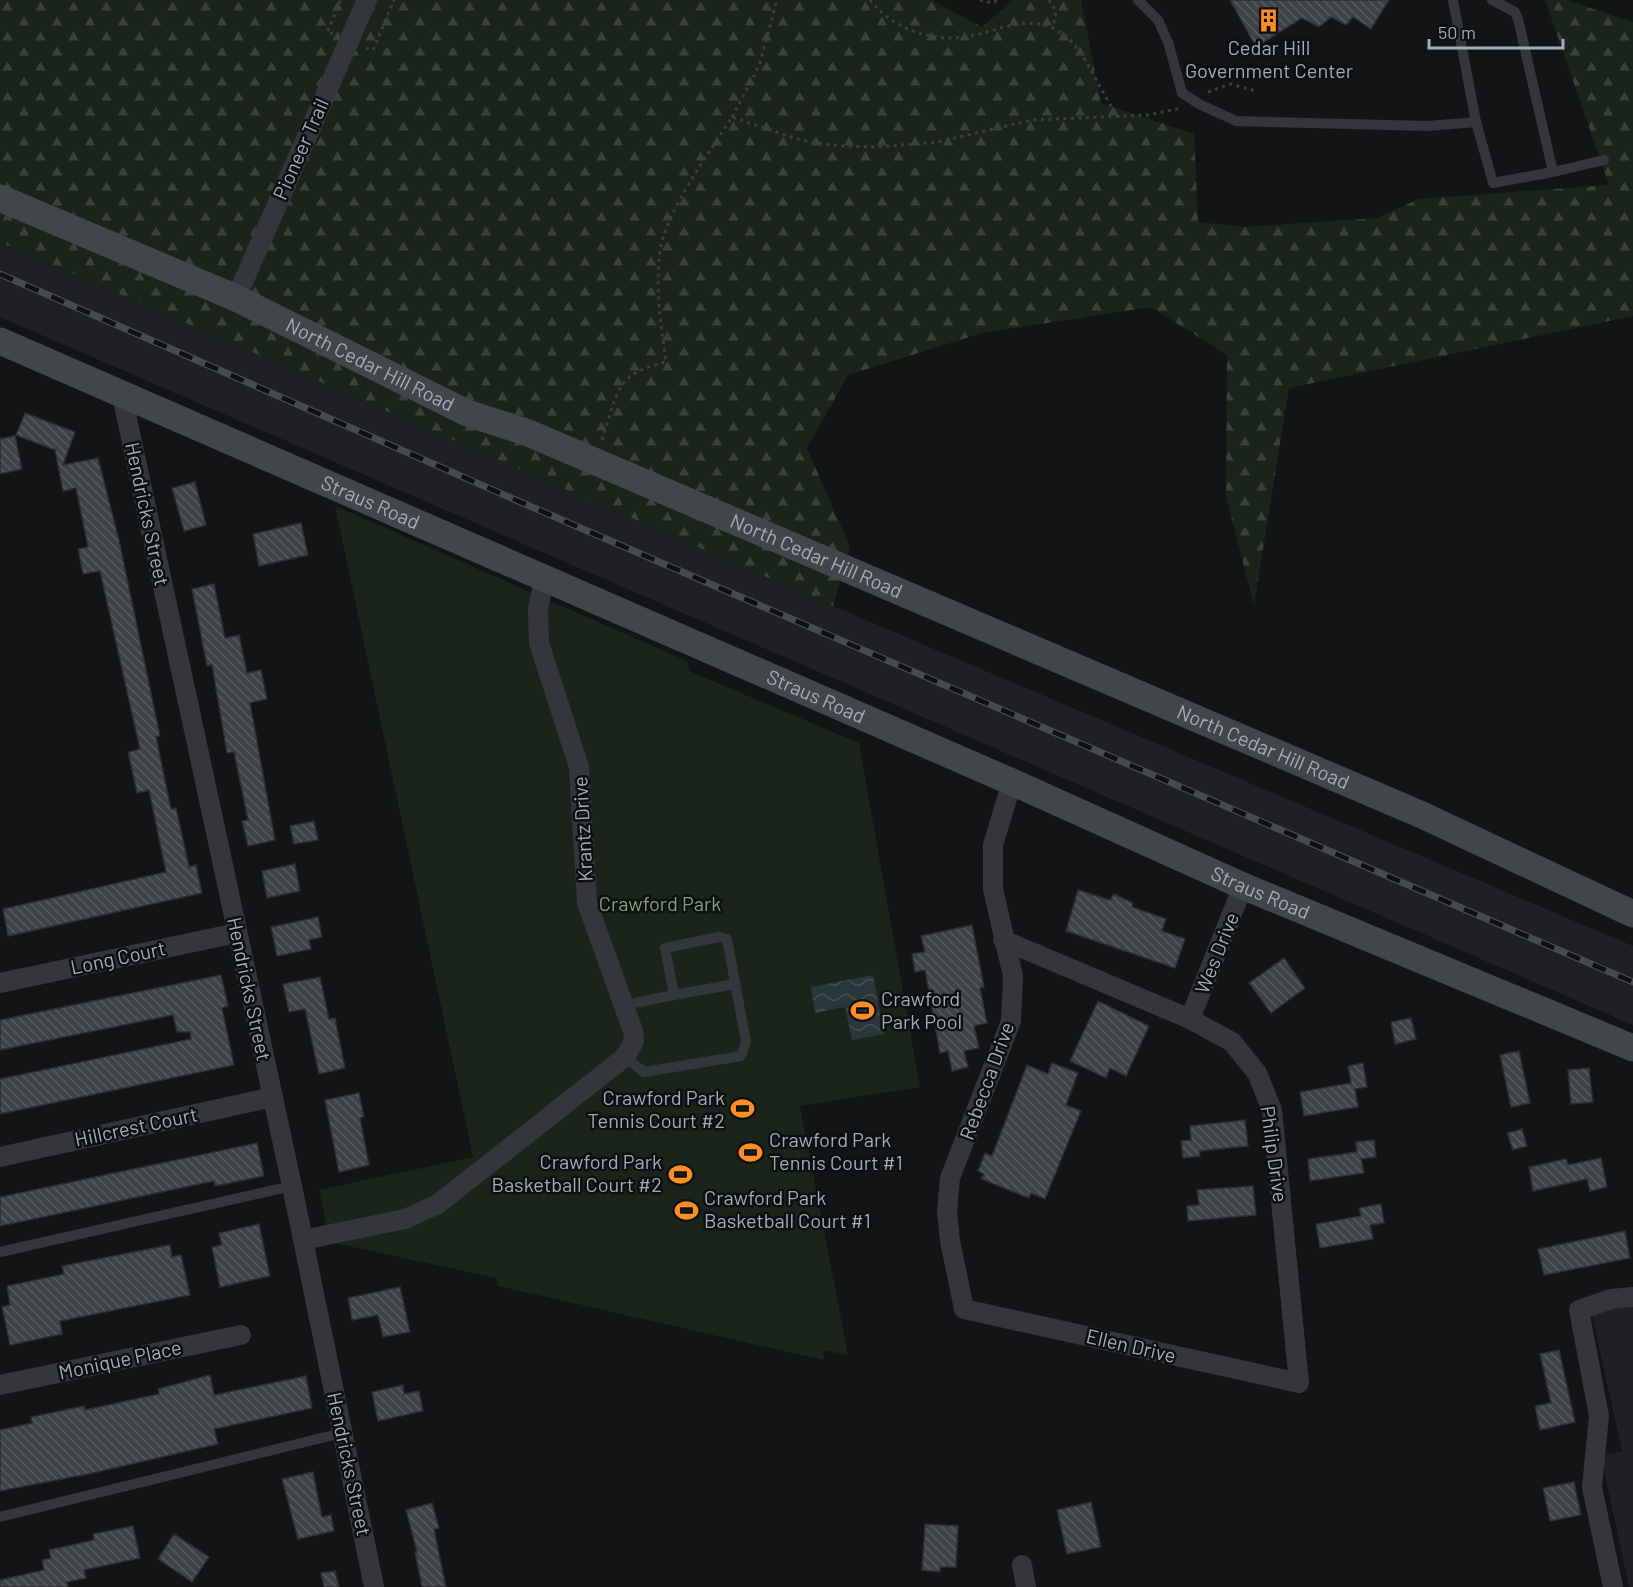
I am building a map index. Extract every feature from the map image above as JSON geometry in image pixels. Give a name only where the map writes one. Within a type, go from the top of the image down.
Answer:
[{"type":"street","name":"Pioneer Trail","points":[[236,298],[367,0]]},
{"type":"street","name":"North Cedar Hill Road","points":[[0,198],[236,298],[467,412],[526,432],[1422,815],[1633,914]]},
{"type":"street","name":"Straus Road","points":[[0,341],[121,391],[544,579],[1012,782],[1243,886],[1633,1048]]},
{"type":"street","name":"Hendricks Street","points":[[121,391],[292,1186],[374,1587]]},
{"type":"street","name":"Krantz Drive","points":[[544,579],[537,609],[539,643],[579,767],[587,903],[624,1005],[634,1041],[625,1057]]},
{"type":"street","name":"Rebecca Drive","points":[[964,1309],[947,1211],[950,1178],[1011,1021],[1013,976],[993,889],[993,845],[1012,782]]},
{"type":"street","points":[[1571,885],[1633,896]]},
{"type":"street","name":"Wes Drive","points":[[1190,1019],[1243,886]]},
{"type":"street","name":"Long Court","points":[[0,983],[237,933]]},
{"type":"street","name":"Philip Drive","points":[[1003,940],[1190,1019],[1232,1042],[1257,1073],[1272,1110],[1299,1383]]},
{"type":"street","points":[[303,1240],[405,1219],[438,1204],[625,1057]]},
{"type":"street","name":"Hillcrest Court","points":[[0,1157],[273,1097]]},
{"type":"street","points":[[1613,1587],[1592,1487],[1599,1416],[1579,1310],[1611,1299],[1633,1297]]},
{"type":"street","name":"Ellen Drive","points":[[964,1309],[1299,1383]]},
{"type":"street","name":"Monique Place","points":[[0,1385],[241,1335]]},
{"type":"street","points":[[1022,1565],[1026,1587]]},
{"type":"lane","points":[[1138,0],[1158,20],[1168,42],[1182,93],[1199,104],[1236,121],[1428,126],[1476,122]]},
{"type":"lane","points":[[1453,0],[1476,122],[1493,183],[1604,160]]},
{"type":"lane","points":[[1492,0],[1515,12],[1518,19],[1553,172]]},
{"type":"lane","points":[[625,1057],[644,1072],[741,1056],[746,1042],[727,939],[719,937],[665,948],[674,995]]},
{"type":"lane","points":[[624,1005],[735,984]]},
{"type":"lane","points":[[0,1252],[292,1186]]},
{"type":"lane","points":[[0,1517],[342,1433]]},
{"type":"path","points":[[333,34],[327,32],[341,0]]},
{"type":"path","points":[[369,49],[373,50],[394,0]]},
{"type":"path","points":[[599,447],[615,397],[629,375],[649,366],[666,362],[660,313],[660,249],[671,218],[732,117],[759,66],[777,0]]},
{"type":"path","points":[[870,0],[879,12],[897,24],[914,32],[936,37],[962,38],[1023,23],[1042,24],[1053,28],[1061,32],[1077,49],[1106,102],[1119,117]]},
{"type":"path","points":[[980,0],[992,3],[998,0]]},
{"type":"path","points":[[1049,0],[1056,11],[1053,28]]},
{"type":"path","points":[[1202,96],[1217,87],[1230,84],[1256,91]]},
{"type":"path","points":[[732,117],[800,141],[839,146],[878,147],[938,142],[1032,120],[1166,114],[1186,106]]},
{"type":"shaded area","points":[[0,242],[833,606],[1633,946],[1633,1025],[0,317]]},
{"type":"shaded area","points":[[1633,1304],[1633,1587],[1629,1587],[1601,1456],[1622,1451],[1591,1310]]},
{"type":"green space","points":[[0,0],[931,0],[982,27],[1013,0],[1081,0],[1101,103],[1194,134],[1198,222],[1245,227],[1377,218],[1419,199],[1609,185],[1545,0],[1566,0],[1633,22],[1633,316],[1289,388],[1254,605],[1226,496],[1227,355],[1151,307],[982,333],[848,375],[807,448],[850,547],[833,606],[0,242]]},
{"type":"green space","name":"Crawford Park","points":[[335,506],[687,661],[689,671],[859,743],[920,1087],[800,1106],[848,1355],[823,1350],[824,1360],[498,1286],[496,1278],[330,1242],[319,1190],[473,1157]]},
{"type":"water","name":"Crawford Park Pool","points":[[873,975],[884,1034],[852,1040],[845,1007],[815,1013],[811,987]]},
{"type":"building","name":"Cedar Hill Government Center","points":[[1230,0],[1389,0],[1371,29],[1353,17],[1346,25],[1331,17],[1319,27],[1302,18],[1256,47]]},
{"type":"building","points":[[25,413],[75,432],[63,465],[98,458],[119,540],[160,736],[156,737],[171,809],[176,808],[189,867],[196,865],[202,893],[8,936],[3,909],[166,872],[149,790],[137,793],[128,752],[140,749],[100,571],[83,574],[78,549],[88,547],[76,488],[63,491],[55,450],[16,435]]},
{"type":"building","points":[[15,436],[22,469],[0,474],[0,439]]},
{"type":"building","points":[[195,482],[206,525],[184,531],[172,488]]},
{"type":"building","points":[[301,523],[308,555],[259,566],[253,534]]},
{"type":"building","points":[[214,584],[225,638],[239,635],[247,673],[261,670],[267,699],[250,703],[275,840],[248,846],[242,821],[248,820],[234,752],[227,753],[212,665],[207,666],[192,589]]},
{"type":"building","points":[[314,821],[318,840],[294,844],[290,826]]},
{"type":"building","points":[[295,864],[300,891],[267,898],[262,871]]},
{"type":"building","points":[[1078,890],[1110,900],[1114,894],[1133,903],[1132,907],[1166,919],[1162,931],[1185,939],[1175,968],[1066,931]]},
{"type":"building","points":[[318,917],[322,937],[309,940],[311,949],[277,956],[271,927]]},
{"type":"building","points":[[972,925],[984,987],[980,988],[987,1023],[974,1026],[979,1048],[964,1051],[968,1067],[952,1071],[948,1051],[940,1053],[925,970],[915,972],[912,954],[925,952],[921,936]]},
{"type":"building","points":[[1284,958],[1305,988],[1271,1013],[1249,983]]},
{"type":"building","points":[[221,975],[228,1006],[222,1008],[234,1065],[0,1114],[0,1079],[191,1039],[190,1032],[177,1032],[173,1015],[0,1050],[0,1020]]},
{"type":"building","points":[[320,977],[329,1019],[335,1018],[345,1068],[319,1074],[305,1009],[289,1012],[283,984]]},
{"type":"building","points":[[1098,1001],[1149,1026],[1126,1076],[1110,1068],[1106,1078],[1070,1061]]},
{"type":"building","points":[[1411,1018],[1416,1039],[1395,1044],[1391,1022]]},
{"type":"building","points":[[1519,1051],[1530,1103],[1511,1107],[1500,1055]]},
{"type":"building","points":[[1052,1063],[1078,1073],[1066,1105],[1081,1111],[1045,1199],[1031,1193],[1029,1198],[981,1179],[984,1174],[978,1171],[985,1153],[992,1156],[1027,1065],[1048,1074]]},
{"type":"building","points":[[1363,1063],[1367,1087],[1355,1089],[1358,1107],[1304,1116],[1300,1092],[1351,1083],[1348,1066]]},
{"type":"building","points":[[1589,1068],[1593,1102],[1571,1104],[1568,1070]]},
{"type":"building","points":[[359,1093],[364,1117],[360,1118],[369,1165],[339,1172],[325,1100]]},
{"type":"building","points":[[1245,1120],[1248,1146],[1199,1151],[1200,1156],[1183,1158],[1181,1141],[1191,1140],[1190,1126]]},
{"type":"building","points":[[1522,1129],[1527,1146],[1513,1150],[1507,1133]]},
{"type":"building","points":[[1374,1140],[1376,1157],[1361,1159],[1364,1173],[1310,1181],[1308,1159],[1357,1152],[1356,1142]]},
{"type":"building","points":[[257,1143],[264,1176],[215,1186],[214,1181],[0,1226],[0,1197]]},
{"type":"building","points":[[1601,1158],[1607,1187],[1590,1191],[1587,1179],[1533,1191],[1529,1167],[1566,1159],[1568,1165]]},
{"type":"building","points":[[1253,1186],[1256,1215],[1188,1221],[1187,1206],[1199,1205],[1197,1190]]},
{"type":"building","points":[[1381,1204],[1384,1223],[1370,1225],[1373,1239],[1320,1248],[1316,1224],[1361,1216],[1359,1208]]},
{"type":"building","points":[[259,1224],[270,1276],[220,1287],[212,1247],[222,1245],[219,1233]]},
{"type":"building","points":[[1625,1231],[1630,1258],[1544,1275],[1538,1249]]},
{"type":"building","points":[[170,1245],[172,1257],[181,1255],[190,1295],[60,1321],[62,1334],[10,1345],[2,1307],[10,1305],[7,1286],[64,1274],[62,1266]]},
{"type":"building","points":[[400,1287],[410,1332],[383,1337],[378,1315],[352,1320],[348,1298]]},
{"type":"building","points":[[1559,1350],[1575,1422],[1540,1430],[1535,1406],[1551,1403],[1540,1354]]},
{"type":"building","points":[[210,1375],[214,1395],[306,1376],[312,1408],[214,1429],[218,1444],[93,1473],[0,1491],[0,1430],[32,1423],[31,1417],[84,1406],[85,1410],[159,1394],[158,1389]]},
{"type":"building","points":[[403,1385],[404,1394],[419,1391],[423,1411],[378,1421],[372,1392]]},
{"type":"building","points":[[313,1472],[322,1517],[331,1515],[334,1531],[298,1539],[282,1479]]},
{"type":"building","points":[[1574,1482],[1581,1515],[1550,1521],[1543,1488]]},
{"type":"building","points":[[1091,1502],[1101,1547],[1067,1554],[1057,1510]]},
{"type":"building","points":[[432,1503],[439,1528],[434,1529],[446,1587],[422,1587],[415,1552],[417,1552],[406,1510]]},
{"type":"building","points":[[925,1524],[958,1526],[956,1567],[940,1567],[940,1572],[922,1570]]},
{"type":"building","points":[[133,1526],[140,1558],[84,1570],[86,1578],[67,1582],[68,1587],[0,1587],[0,1580],[44,1570],[42,1560],[51,1558],[49,1550],[94,1540],[93,1534]]},
{"type":"building","points":[[174,1534],[209,1557],[192,1582],[158,1559]]},
{"type":"building","points":[[335,1571],[339,1587],[324,1587],[321,1573]]},
{"type":"railway","points":[[0,274],[518,501],[1633,982]]},
{"type":"place","name":"Cedar Hill Government Center","points":[[1269,21]]},
{"type":"place","name":"Crawford Park Pool","points":[[863,1010]]},
{"type":"place","name":"Crawford Park Tennis Court #2","points":[[743,1109]]},
{"type":"place","name":"Crawford Park Tennis Court #1","points":[[751,1152]]},
{"type":"place","name":"Crawford Park Basketball Court #2","points":[[680,1174]]},
{"type":"place","name":"Crawford Park Basketball Court #1","points":[[686,1210]]}]
